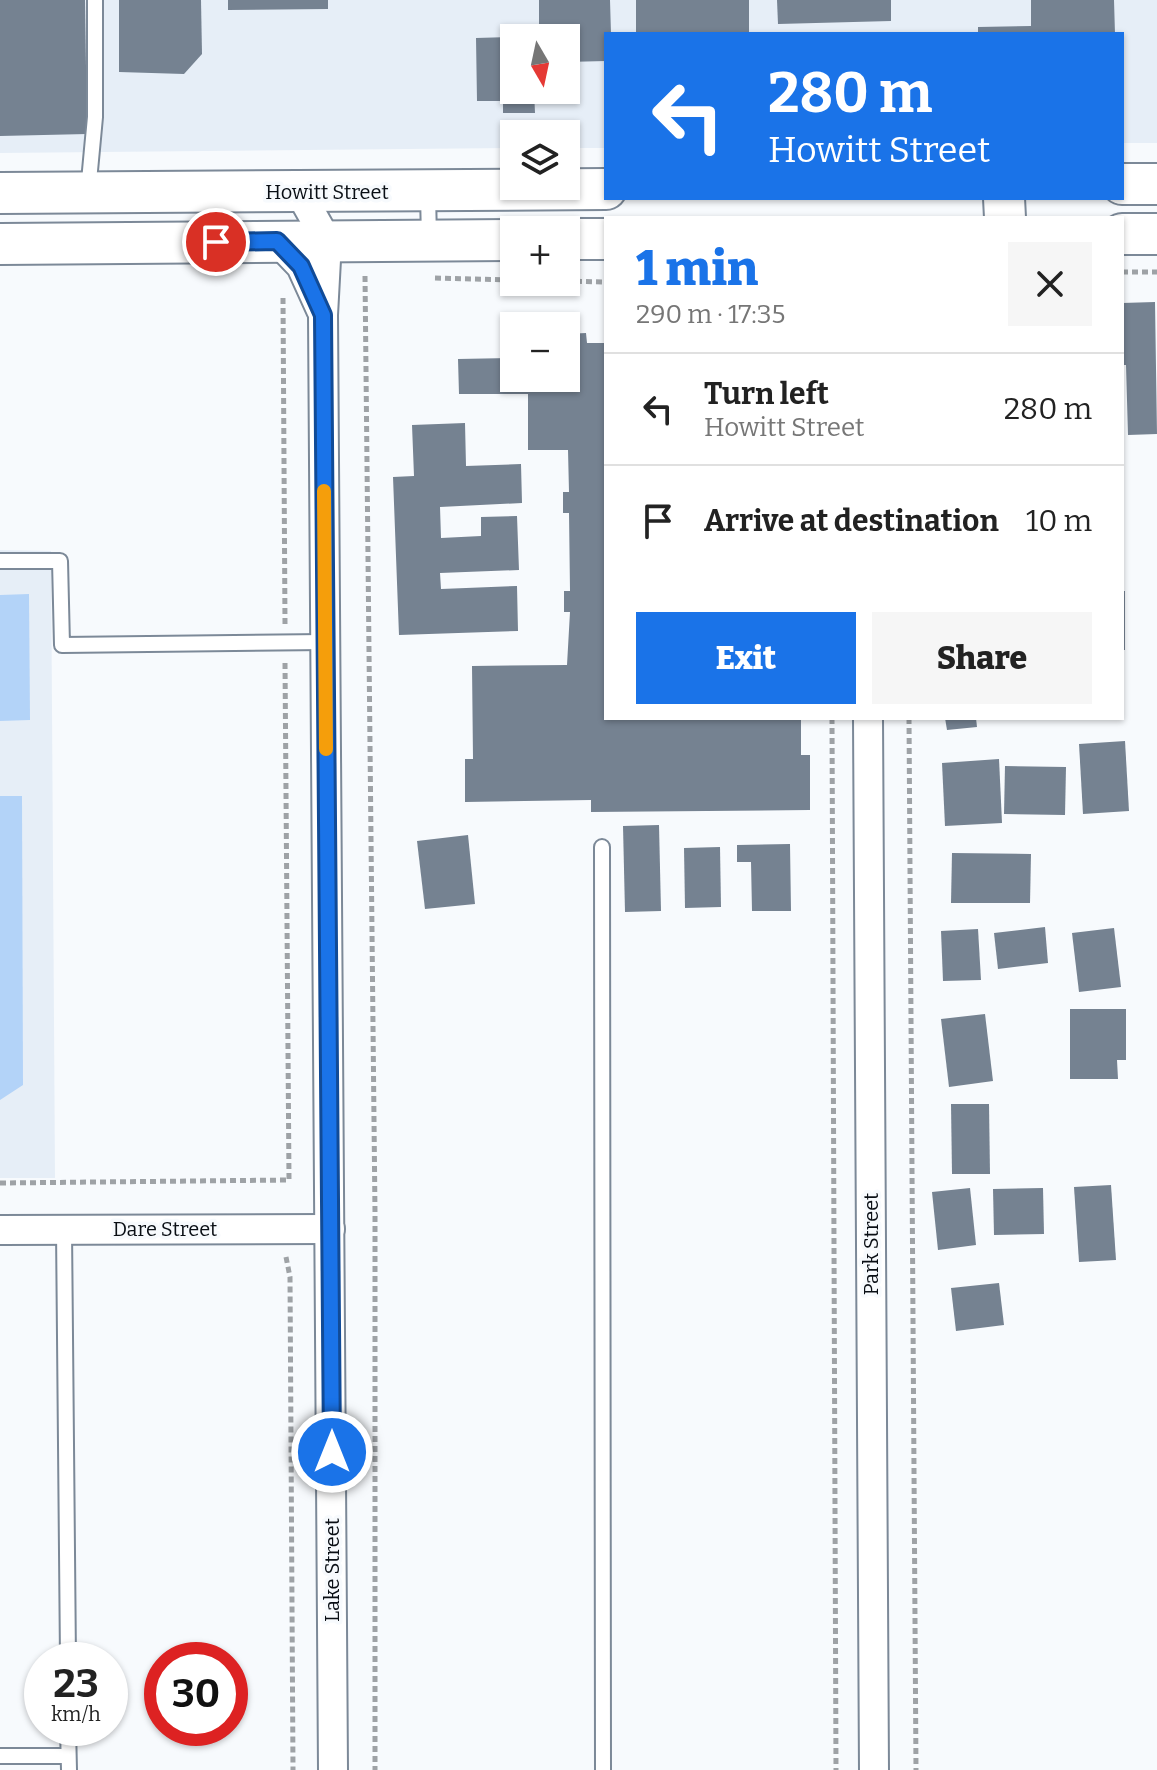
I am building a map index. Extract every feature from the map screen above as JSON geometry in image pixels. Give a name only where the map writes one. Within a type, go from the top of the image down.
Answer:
[{"type":"main road","points":[[1124,184],[1157,184]]},
{"type":"main road","name":"Howitt Street","points":[[0,193],[604,189]]},
{"type":"main road","points":[[1124,234],[1157,234]]},
{"type":"main road","points":[[580,239],[604,239]]},
{"type":"main road","points":[[0,244],[500,240]]},
{"type":"street","points":[[300,193],[327,241]]},
{"type":"street","name":"Lake Street","points":[[277,241],[301,266],[323,315]]},
{"type":"street","name":"Lake Street","points":[[327,241],[323,315],[333,1770]]},
{"type":"street","name":"Park Street","points":[[868,720],[874,1770]]},
{"type":"street","name":"Dare Street","points":[[0,1230],[330,1229]]},
{"type":"lane","points":[[88,192],[95,117],[95,0]]},
{"type":"lane","points":[[428,192],[429,241]]},
{"type":"lane","points":[[0,561],[60,561],[62,645],[325,642]]},
{"type":"lane","points":[[602,847],[603,1770]]},
{"type":"lane","points":[[64,1229],[68,1642]]},
{"type":"lane","points":[[0,1756],[68,1763]]},
{"type":"path","points":[[1124,272],[1157,272]]},
{"type":"path","points":[[364,276],[375,1213],[375,1770]]},
{"type":"path","points":[[580,281],[604,282]]},
{"type":"path","points":[[0,1183],[289,1180],[283,293]]},
{"type":"path","points":[[832,720],[836,1770]]},
{"type":"path","points":[[909,720],[916,1770]]},
{"type":"path","points":[[290,1277],[293,1770]]},
{"type":"shaded area","points":[[0,0],[1157,0],[1157,143],[1124,143],[1124,32],[604,32],[604,148],[580,148],[580,120],[500,120],[500,148],[0,153]]},
{"type":"shaded area","points":[[0,550],[51,551],[55,1178],[0,1178]]},
{"type":"shaded area","points":[[29,594],[30,720],[0,721],[0,595]]},
{"type":"shaded area","points":[[0,796],[22,796],[23,1085],[0,1100]]},
{"type":"building","points":[[0,0],[85,0],[87,134],[0,136]]},
{"type":"building","points":[[119,0],[201,0],[202,54],[184,74],[119,72]]},
{"type":"building","points":[[228,0],[328,0],[328,9],[228,10]]},
{"type":"building","points":[[539,0],[610,0],[611,32],[604,32],[604,61],[580,62],[580,24],[539,24]]},
{"type":"building","points":[[636,0],[749,0],[749,32],[636,32]]},
{"type":"building","points":[[777,0],[891,0],[891,21],[778,24]]},
{"type":"building","points":[[1031,0],[1114,0],[1115,32],[978,32],[978,27],[1031,26]]},
{"type":"building","points":[[500,37],[500,101],[477,101],[476,38]]},
{"type":"building","points":[[503,104],[535,104],[535,113],[503,113]]},
{"type":"building","points":[[1155,302],[1157,434],[1128,435],[1124,303]]},
{"type":"building","points":[[580,333],[586,333],[587,343],[604,343],[604,720],[801,720],[801,755],[810,755],[810,810],[591,812],[591,800],[465,802],[465,759],[473,759],[472,666],[567,665],[570,612],[564,612],[564,591],[570,591],[569,513],[563,513],[563,492],[569,492],[568,450],[528,450],[528,394],[459,394],[458,359],[500,358],[500,392],[580,392]]},
{"type":"building","points":[[465,423],[466,466],[521,464],[522,503],[440,507],[441,538],[481,536],[481,517],[517,516],[519,570],[440,573],[441,589],[517,586],[518,631],[399,635],[393,477],[414,476],[412,425]]},
{"type":"building","points":[[1124,591],[1125,591],[1124,650]]},
{"type":"building","points":[[945,720],[976,720],[977,727],[947,730]]},
{"type":"building","points":[[1125,741],[1129,811],[1083,814],[1079,744]]},
{"type":"building","points":[[999,759],[1002,823],[945,826],[942,763]]},
{"type":"building","points":[[1005,766],[1066,767],[1065,815],[1004,814]]},
{"type":"building","points":[[659,825],[661,911],[625,912],[623,826]]},
{"type":"building","points":[[468,835],[475,904],[425,909],[417,841]]},
{"type":"building","points":[[790,844],[791,911],[752,911],[751,862],[737,862],[737,845]]},
{"type":"building","points":[[720,847],[721,907],[685,908],[684,848]]},
{"type":"building","points":[[952,853],[1031,854],[1030,903],[951,903]]},
{"type":"building","points":[[1045,927],[1048,963],[998,969],[994,933]]},
{"type":"building","points":[[1114,928],[1121,987],[1079,992],[1072,933]]},
{"type":"building","points":[[978,929],[981,980],[943,981],[941,931]]},
{"type":"building","points":[[1070,1009],[1126,1009],[1126,1060],[1117,1060],[1118,1079],[1070,1079]]},
{"type":"building","points":[[985,1014],[993,1081],[949,1087],[941,1019]]},
{"type":"building","points":[[951,1104],[989,1104],[990,1174],[952,1174]]},
{"type":"building","points":[[1111,1185],[1116,1260],[1079,1262],[1074,1187]]},
{"type":"building","points":[[970,1188],[976,1245],[938,1250],[932,1192]]},
{"type":"building","points":[[1043,1188],[1044,1234],[994,1235],[993,1189]]},
{"type":"building","points":[[999,1283],[1004,1325],[956,1331],[951,1288]]},
{"type":"slow traffic","points":[[324,491],[326,749]]},
{"type":"route","points":[[216,242],[277,241],[301,266],[323,315],[332,1452]]}]
